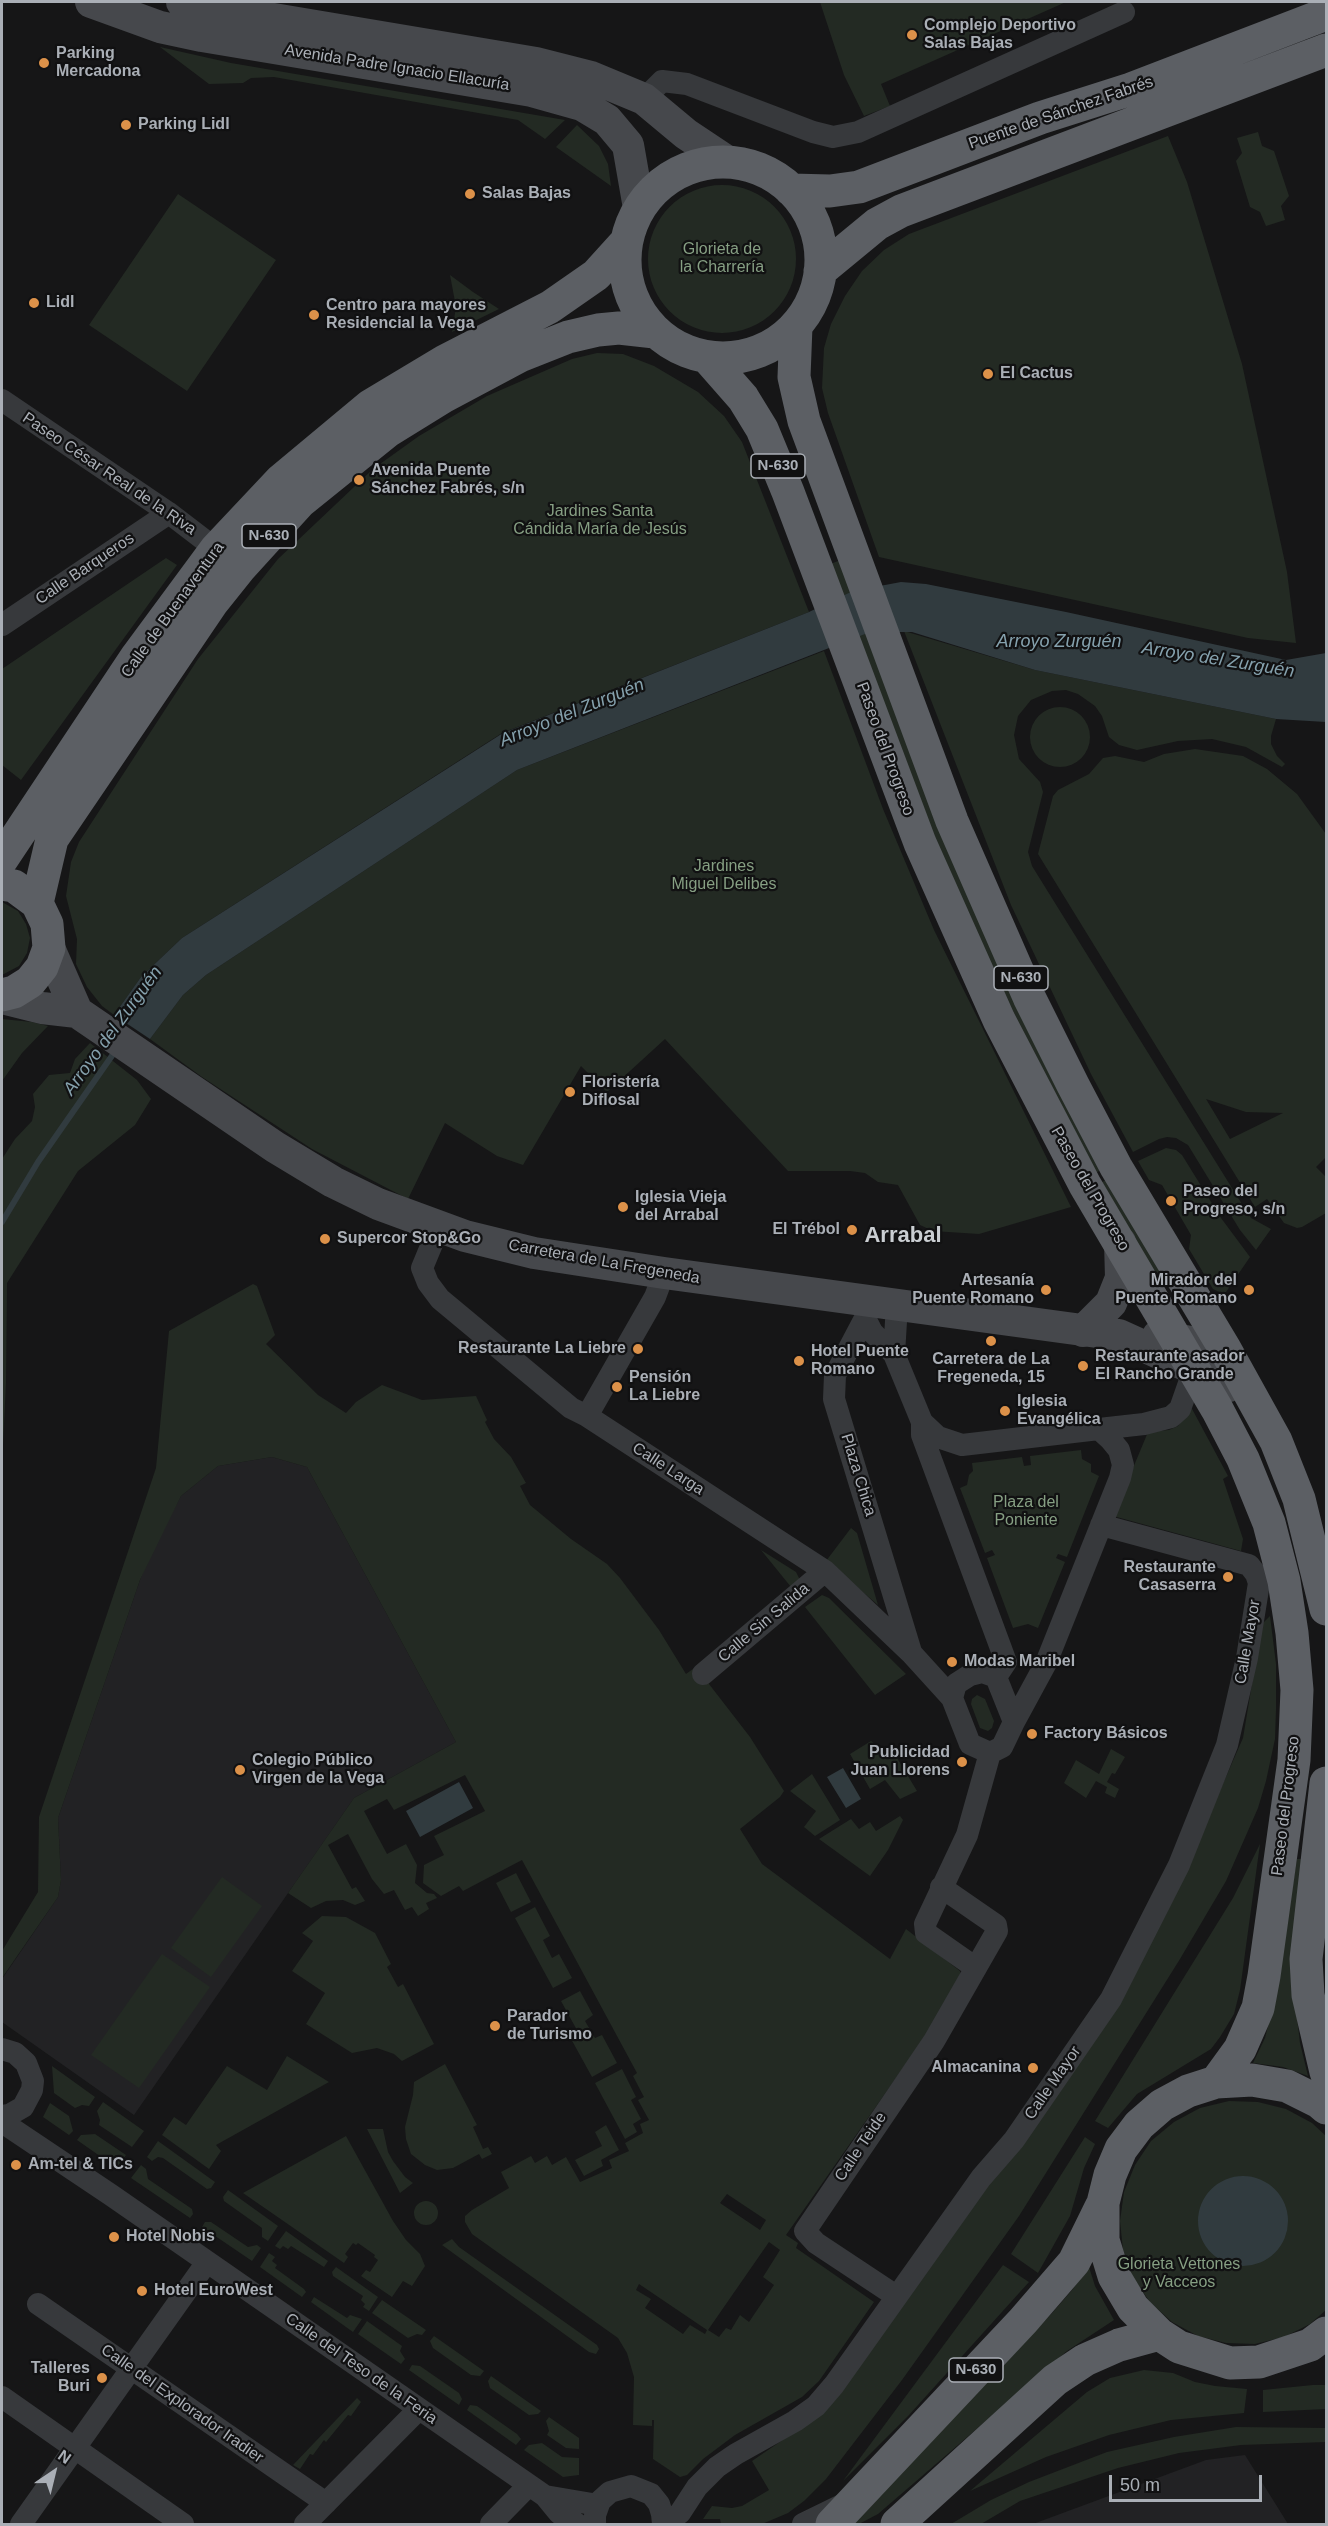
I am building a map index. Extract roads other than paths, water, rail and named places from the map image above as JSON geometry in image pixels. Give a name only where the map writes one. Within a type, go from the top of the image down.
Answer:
[{"type":"highway","name":"Puente de Sánchez Fabrés","points":[[791,190],[830,191],[859,187],[1040,118],[1131,89],[1326,14]]},
{"type":"highway","name":"Puente de Sánchez Fabrés","points":[[820,272],[877,224],[901,211],[1326,50]]},
{"type":"highway","name":"N-630","points":[[728,162],[751,166],[772,175],[791,190],[809,213],[819,242],[820,272],[816,291],[808,309],[796,326],[777,342],[756,353],[732,358],[707,357],[679,349],[655,332],[635,306],[625,275],[625,243],[639,208],[662,182],[693,166],[728,162]]},
{"type":"highway","name":"Calle de Buenaventura","points":[[2,859],[137,657],[216,549],[280,481],[370,406],[454,357],[550,307],[596,275],[625,243]]},
{"type":"highway","name":"Paseo del Progreso","points":[[796,326],[794,377],[798,401],[952,821],[1034,1007],[1116,1167],[1225,1349],[1276,1442],[1299,1499],[1326,1609]]},
{"type":"highway","name":"Calle de Buenaventura","points":[[37,903],[52,839],[212,603],[240,568],[300,502],[388,431],[443,397],[520,356],[568,337],[598,330],[619,328],[655,332]]},
{"type":"highway","name":"Paseo del Progreso","points":[[707,357],[744,399],[762,429],[789,492],[920,843],[999,1020],[1085,1185],[1120,1242],[1181,1364],[1244,1459],[1269,1523],[1284,1581],[1292,1633],[1297,1690],[1294,1760],[1258,2008],[1240,2049],[1216,2082]]},
{"type":"highway","points":[[2,884],[14,886],[37,903],[47,924],[49,948],[42,967],[30,982],[2,997]]},
{"type":"highway","points":[[1326,1783],[1306,1959],[1308,1995],[1326,2072]]},
{"type":"highway","name":"N-630","points":[[832,2524],[1023,2321],[1074,2262],[1103,2203],[1110,2175],[1118,2157],[1139,2125],[1162,2105],[1188,2091],[1216,2082],[1252,2080],[1287,2086],[1326,2108]]},
{"type":"highway","name":"N-630","points":[[1103,2203],[1104,2240],[1113,2276],[1133,2308],[1159,2334],[1179,2347],[1230,2363],[1259,2362],[1321,2342]]},
{"type":"highway","points":[[897,2524],[918,2512],[1055,2380],[1085,2360],[1119,2345],[1159,2334]]},
{"type":"main road","name":"Avenida Padre Ignacio Ellacuría","points":[[91,2],[160,27],[202,36],[532,91],[582,105],[607,120],[627,145],[639,208]]},
{"type":"main road","name":"Avenida Padre Ignacio Ellacuría","points":[[182,2],[536,63],[591,77],[644,99],[686,134],[728,162]]},
{"type":"main road","points":[[49,948],[86,1019]]},
{"type":"main road","name":"Carretera de La Fregeneda","points":[[2,997],[86,1019],[275,1147],[333,1182],[378,1204],[438,1227],[534,1253],[866,1309],[897,1305],[1122,1336],[1140,1334],[1181,1364],[1196,1343],[1211,1355],[1244,1410],[1276,1442]]},
{"type":"main road","points":[[1083,1331],[1111,1303],[1121,1278],[1120,1242]]},
{"type":"street","points":[[644,99],[662,81],[687,84],[813,132],[833,137],[858,132],[1124,12]]},
{"type":"street","name":"Paseo César Real de la Riva","points":[[2,400],[169,513],[216,549]]},
{"type":"street","name":"Calle Barqueros","points":[[2,625],[169,513]]},
{"type":"street","name":"Calle Larga","points":[[438,1227],[422,1268],[428,1283],[440,1299],[571,1408],[587,1416],[825,1571],[912,1654],[952,1698]]},
{"type":"street","points":[[587,1416],[655,1297],[664,1274]]},
{"type":"street","points":[[894,1354],[897,1305]]},
{"type":"street","points":[[866,1309],[872,1332],[894,1354],[922,1422],[922,1435],[1001,1670],[1014,1722]]},
{"type":"street","name":"Plaza Chica","points":[[866,1309],[835,1375],[834,1399],[912,1654]]},
{"type":"street","points":[[937,1475],[950,1452],[962,1445],[1144,1424],[1171,1418],[1180,1409],[1181,1364]]},
{"type":"street","points":[[922,1422],[938,1437],[962,1445]]},
{"type":"street","points":[[976,1968],[926,1933],[925,1924],[967,1835],[990,1753],[1002,1747],[1046,1663],[1123,1465],[1119,1450],[1099,1429]]},
{"type":"street","name":"Calle Mayor","points":[[664,2524],[680,2513],[697,2487],[717,2467],[795,2421],[816,2406],[834,2385],[981,2178],[1014,2140],[1111,1999],[1179,1865],[1227,1745],[1247,1658],[1259,1583],[1249,1565],[1101,1525]]},
{"type":"street","name":"Calle Sin Salida","points":[[703,1674],[825,1571]]},
{"type":"street","points":[[990,1753],[970,1744],[952,1698],[956,1684],[970,1675],[982,1672],[1015,1667],[1031,1669],[1046,1663]]},
{"type":"street","name":"Calle Teide","points":[[896,2296],[816,2243],[805,2231],[934,2041],[997,1931],[996,1924],[941,1887]]},
{"type":"street","points":[[2,2049],[15,2053],[26,2063],[31,2071],[32,2090],[23,2107],[9,2115],[2,2116]]},
{"type":"street","points":[[23,2107],[30,2139]]},
{"type":"street","name":"Calle del Teso de la Feria","points":[[2,2122],[30,2139],[537,2491],[559,2513],[577,2524]]},
{"type":"street","points":[[21,2524],[207,2262]]},
{"type":"street","name":"Calle del Explorador Iradier","points":[[38,2304],[326,2503]]},
{"type":"street","points":[[2,2397],[183,2524]]},
{"type":"street","points":[[305,2524],[419,2409]]},
{"type":"street","points":[[596,2515],[610,2492],[621,2487],[639,2488],[651,2494],[659,2504],[664,2524]]},
{"type":"street","points":[[651,2494],[675,2493],[697,2487]]},
{"type":"street","points":[[491,2524],[537,2491]]},
{"type":"street","name":"Calle del Teso de la Feria","points":[[537,2491],[596,2515]]},
{"type":"street","points":[[803,2524],[853,2500]]},
{"type":"street","points":[[879,2524],[918,2512]]},
{"type":"water","name":"Arroyo Zurguén","points":[[901,582],[926,584],[1066,612],[1286,660],[1326,653],[1326,722],[1276,719],[1035,670],[912,632],[870,632],[517,770],[206,975],[183,995],[150,1039],[114,1015],[141,977],[182,938],[503,733],[809,612],[853,591]]},
{"type":"water","points":[[843,1768],[861,1799],[846,1808],[827,1777]]},
{"type":"water","points":[[459,1782],[473,1808],[420,1837],[406,1811]]},
{"type":"water","points":[[1243,2176],[1260,2180],[1275,2189],[1284,2204],[1288,2221],[1284,2238],[1275,2253],[1260,2262],[1243,2266],[1226,2262],[1211,2253],[1202,2238],[1198,2221],[1202,2204],[1211,2189],[1226,2180]]},
{"type":"waterway","name":"Arroyo del Zurguén","points":[[2,1222],[38,1162],[116,1050]]},
{"type":"place","name":"Complejo Deportivo Salas Bajas","points":[[912,35]]},
{"type":"place","name":"Parking Mercadona","points":[[44,63]]},
{"type":"place","name":"Parking Lidl","points":[[126,125]]},
{"type":"place","name":"Salas Bajas","points":[[470,194]]},
{"type":"place","name":"Lidl","points":[[34,303]]},
{"type":"place","name":"Centro para mayores Residencial la Vega","points":[[314,315]]},
{"type":"place","name":"El Cactus","points":[[988,374]]},
{"type":"place","name":"Avenida Puente Sánchez Fabrés, s/n","points":[[359,480]]},
{"type":"place","name":"Floristería Diflosal","points":[[570,1092]]},
{"type":"place","name":"Paseo del Progreso, s/n","points":[[1171,1201]]},
{"type":"place","name":"Iglesia Vieja del Arrabal","points":[[623,1207]]},
{"type":"place","name":"El Trébol","points":[[852,1230]]},
{"type":"place","name":"Supercor Stop&Go","points":[[325,1239]]},
{"type":"place","name":"Artesanía Puente Romano","points":[[1046,1290]]},
{"type":"place","name":"Mirador del Puente Romano","points":[[1249,1290]]},
{"type":"place","name":"Carretera de La Fregeneda, 15","points":[[991,1341]]},
{"type":"place","name":"Restaurante La Liebre","points":[[638,1349]]},
{"type":"place","name":"Hotel Puente Romano","points":[[799,1361]]},
{"type":"place","name":"Restaurante asador El Rancho Grande","points":[[1083,1366]]},
{"type":"place","name":"Pensión La Liebre","points":[[617,1387]]},
{"type":"place","name":"Iglesia Evangélica","points":[[1005,1411]]},
{"type":"place","name":"Restaurante Casaserra","points":[[1228,1577]]},
{"type":"place","name":"Modas Maribel","points":[[952,1662]]},
{"type":"place","name":"Factory Básicos","points":[[1032,1734]]},
{"type":"place","name":"Publicidad Juan Llorens","points":[[962,1762]]},
{"type":"place","name":"Colegio Público Virgen de la Vega","points":[[240,1770]]},
{"type":"place","name":"Parador de Turismo","points":[[495,2026]]},
{"type":"place","name":"Almacanina","points":[[1033,2068]]},
{"type":"place","name":"Am-tel & TICs","points":[[16,2165]]},
{"type":"place","name":"Hotel Nobis","points":[[114,2237]]},
{"type":"place","name":"Hotel EuroWest","points":[[142,2291]]},
{"type":"place","name":"Talleres Buri","points":[[102,2378]]},
{"type":"district","name":"Arrabal","points":[[903,1236]]},
{"type":"park label","name":"Glorieta de la Charrería","points":[[722,259]]},
{"type":"park label","name":"Jardines Santa Cándida María de Jesús","points":[[600,521]]},
{"type":"park label","name":"Jardines Miguel Delibes","points":[[724,876]]},
{"type":"park label","name":"Plaza del Poniente","points":[[1026,1512]]},
{"type":"park label","name":"Glorieta Vettones y Vacceos","points":[[1179,2274]]}]
